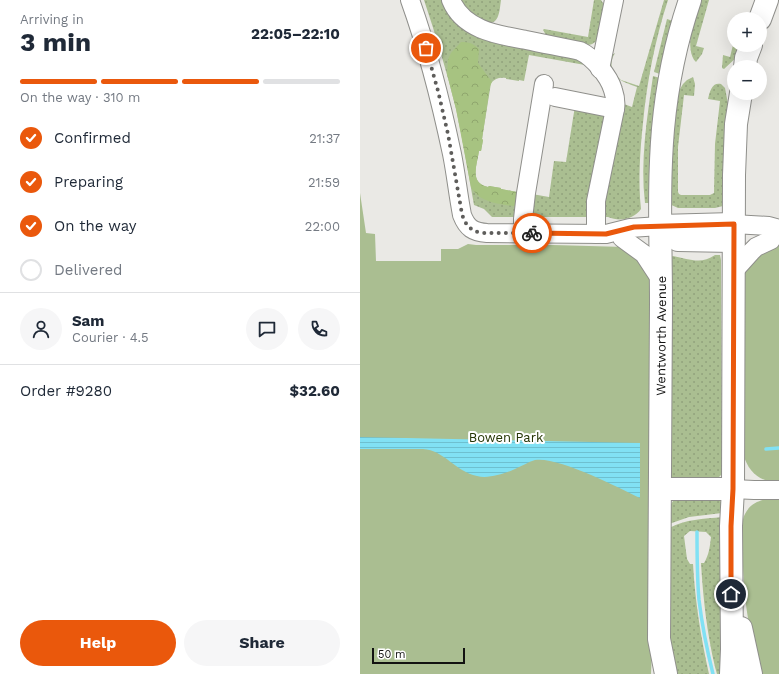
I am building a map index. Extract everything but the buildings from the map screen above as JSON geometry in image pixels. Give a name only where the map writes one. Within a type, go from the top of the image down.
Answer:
[{"type":"main road","name":"Wentworth Avenue","points":[[666,674],[659,639],[660,233],[662,154],[666,106],[675,56],[690,0]]},
{"type":"main road","points":[[762,12],[766,0]]},
{"type":"main road","points":[[731,674],[733,232],[736,124],[740,100]]},
{"type":"main road","points":[[660,233],[733,232]]},
{"type":"main road","points":[[660,489],[733,489]]},
{"type":"main road","points":[[731,580],[751,674]]},
{"type":"main road","points":[[658,674],[659,639]]},
{"type":"street","points":[[410,0],[438,91],[452,155],[462,214],[471,229],[482,233],[608,235],[636,241],[660,233]]},
{"type":"street","points":[[451,0],[462,17],[480,29],[580,52],[590,58],[607,78],[613,88],[615,109],[596,201],[608,235],[644,254],[661,280]]},
{"type":"street","points":[[600,70],[610,48],[614,0]]},
{"type":"street","points":[[523,234],[526,193],[550,90],[615,109]]},
{"type":"street","points":[[733,232],[776,236]]},
{"type":"street","points":[[733,272],[756,247],[776,236]]},
{"type":"street","points":[[733,489],[779,490]]},
{"type":"green space","points":[[424,0],[445,0],[449,7],[573,56],[585,64],[529,55],[524,81],[502,78],[496,79],[491,83],[483,140],[476,167],[476,178],[482,185],[488,187],[501,188],[522,193],[516,217],[492,217],[484,209],[474,205],[456,109]]},
{"type":"green space","points":[[460,0],[501,0],[500,11],[495,21],[483,21],[468,11]]},
{"type":"green space","points":[[594,0],[601,0],[604,7],[598,39],[594,43],[585,45],[546,35],[543,30],[544,29],[588,37]]},
{"type":"green space","points":[[664,0],[668,0],[655,45],[645,107],[640,166],[641,209],[635,215],[626,219],[613,219],[606,217],[603,212],[624,104],[632,107],[637,87],[620,80],[613,74],[610,65],[611,57],[615,53],[611,64],[613,71],[618,77],[621,80],[639,86]]},
{"type":"green space","points":[[697,0],[709,0],[696,46],[704,48],[702,54],[696,62],[692,57],[690,42]]},
{"type":"green space","points":[[667,19],[673,21],[660,74],[654,72]]},
{"type":"green space","points":[[461,42],[471,43],[479,49],[478,63],[492,82],[490,86],[481,151],[479,151],[476,167],[476,178],[482,185],[488,187],[501,188],[522,193],[519,207],[499,204],[486,200],[475,193],[471,187],[456,109],[447,74],[448,59],[451,53]]},
{"type":"green space","points":[[731,52],[739,52],[734,60],[727,60],[727,66],[724,69],[722,68],[723,55],[730,57]]},
{"type":"green space","points":[[653,76],[660,78],[649,203],[645,203],[643,171],[644,155]]},
{"type":"green space","points":[[693,77],[695,84],[694,96],[684,95],[678,147],[678,192],[681,195],[710,195],[714,193],[715,144],[720,101],[708,99],[713,86],[715,84],[721,84],[725,88],[728,104],[723,206],[715,208],[678,208],[667,203],[670,131],[677,94],[687,80]]},
{"type":"green space","points":[[575,106],[605,113],[588,217],[529,217],[532,194],[549,197],[554,161],[566,162]]},
{"type":"green space","name":"Bowen Park","points":[[360,193],[366,233],[375,234],[376,261],[441,261],[441,249],[458,249],[468,244],[625,247],[650,273],[651,674],[360,674]]},
{"type":"green space","points":[[773,245],[779,245],[779,483],[760,478],[756,475],[748,466],[743,454],[743,283],[745,267]]},
{"type":"green space","points":[[715,255],[720,255],[721,260],[722,474],[715,478],[671,478],[669,477],[671,257],[673,256],[700,261]]},
{"type":"green space","points":[[779,498],[779,674],[760,674],[750,629],[745,595],[743,522],[744,516],[748,509],[755,503]]},
{"type":"green space","points":[[673,501],[720,501],[722,503],[722,513],[689,517],[669,524],[670,506]]},
{"type":"green space","points":[[723,517],[725,674],[717,674],[704,602],[701,563],[704,563],[707,557],[711,537],[706,532],[690,531],[684,536],[687,559],[690,564],[693,564],[695,592],[703,647],[709,674],[671,674],[668,553],[669,528],[688,521]]},
{"type":"water","points":[[360,437],[640,443],[640,498],[588,473],[545,460],[535,460],[511,471],[481,477],[470,474],[444,457],[430,450],[360,449]]},
{"type":"waterway","points":[[766,449],[779,448]]},
{"type":"waterway","points":[[697,532],[697,575],[699,600],[713,674]]},
{"type":"way so far","points":[[426,48],[443,113],[462,214],[465,221],[469,227],[476,232],[487,234],[532,233]]},
{"type":"route","points":[[532,233],[606,234],[634,227],[734,224],[731,594]]}]
